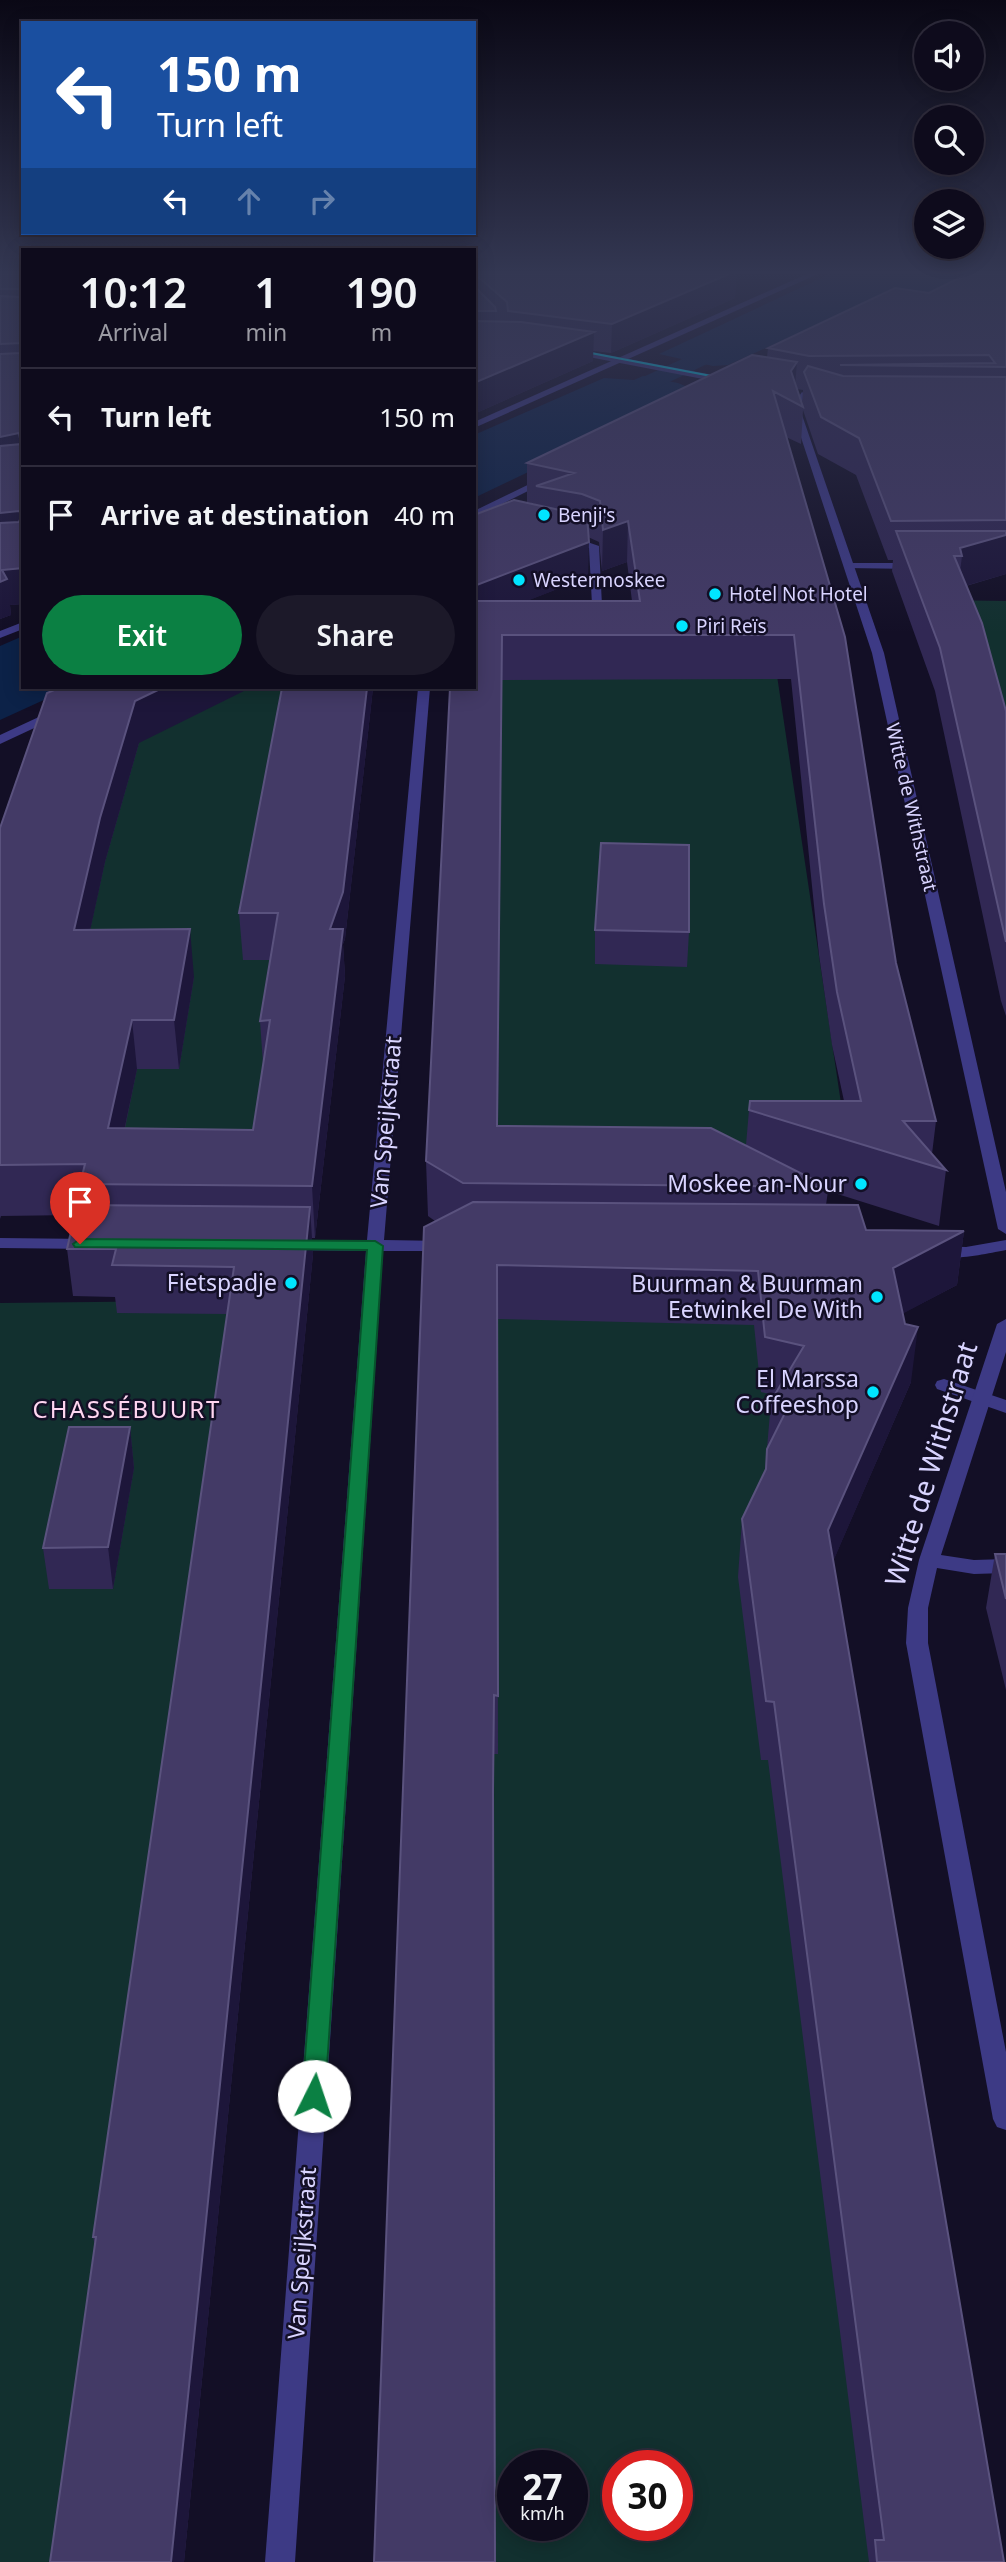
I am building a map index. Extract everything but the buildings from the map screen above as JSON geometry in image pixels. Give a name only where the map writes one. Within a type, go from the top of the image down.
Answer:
[{"type":"street","points":[[476,424],[546,394]]},
{"type":"street","name":"Witte de Withstraat","points":[[806,395],[795,407],[796,415],[878,653],[1006,1228]]},
{"type":"street","points":[[476,514],[561,471]]},
{"type":"street","points":[[476,521],[491,524]]},
{"type":"street","points":[[555,535],[594,546],[599,624],[587,629]]},
{"type":"street","points":[[850,566],[928,566]]},
{"type":"street","points":[[0,635],[21,626]]},
{"type":"street","name":"Van Speijkstraat","points":[[280,2562],[375,1246],[424,689]]},
{"type":"street","points":[[0,740],[73,705]]},
{"type":"street","points":[[0,1243],[111,1244]]},
{"type":"street","points":[[278,1245],[457,1247]]},
{"type":"street","points":[[925,1251],[966,1252],[1006,1245]]},
{"type":"street","name":"Witte de Withstraat","points":[[1006,1324],[929,1560],[918,1608],[917,1643],[1006,2119]]},
{"type":"street","points":[[944,1385],[1006,1407]]},
{"type":"street","points":[[929,1560],[974,1567],[1006,1566]]},
{"type":"green space","points":[[738,415],[854,1190],[477,1207],[481,669],[674,651]]},
{"type":"green space","points":[[937,600],[1006,601],[1006,843]]},
{"type":"green space","points":[[199,689],[328,689],[267,1173],[0,1173],[90,738]]},
{"type":"green space","points":[[285,1300],[120,2562],[0,2562],[0,1303]]},
{"type":"green space","points":[[856,1304],[770,1537],[902,2562],[468,2562],[475,1312]]},
{"type":"water","points":[[569,394],[692,394],[476,497],[476,434]]},
{"type":"water","points":[[21,637],[21,689],[68,689],[0,720],[0,646]]},
{"type":"waterway","points":[[598,407],[626,394]]},
{"type":"place","name":"Benji's","points":[[544,515]]},
{"type":"place","name":"Westermoskee","points":[[519,580]]},
{"type":"place","name":"Hotel Not Hotel","points":[[715,594]]},
{"type":"place","name":"Piri Reïs","points":[[682,626]]},
{"type":"place","name":"Moskee an-Nour","points":[[861,1184]]},
{"type":"place","name":"Fietspadje","points":[[291,1283]]},
{"type":"place","name":"Buurman & Buurman Eetwinkel De With","points":[[877,1297]]},
{"type":"place","name":"El Marssa Coffeeshop","points":[[873,1392]]},
{"type":"district","name":"CHASSÉBUURT","points":[[127,1410]]},
{"type":"route","points":[[80,1244],[375,1246],[314,2096]]}]
